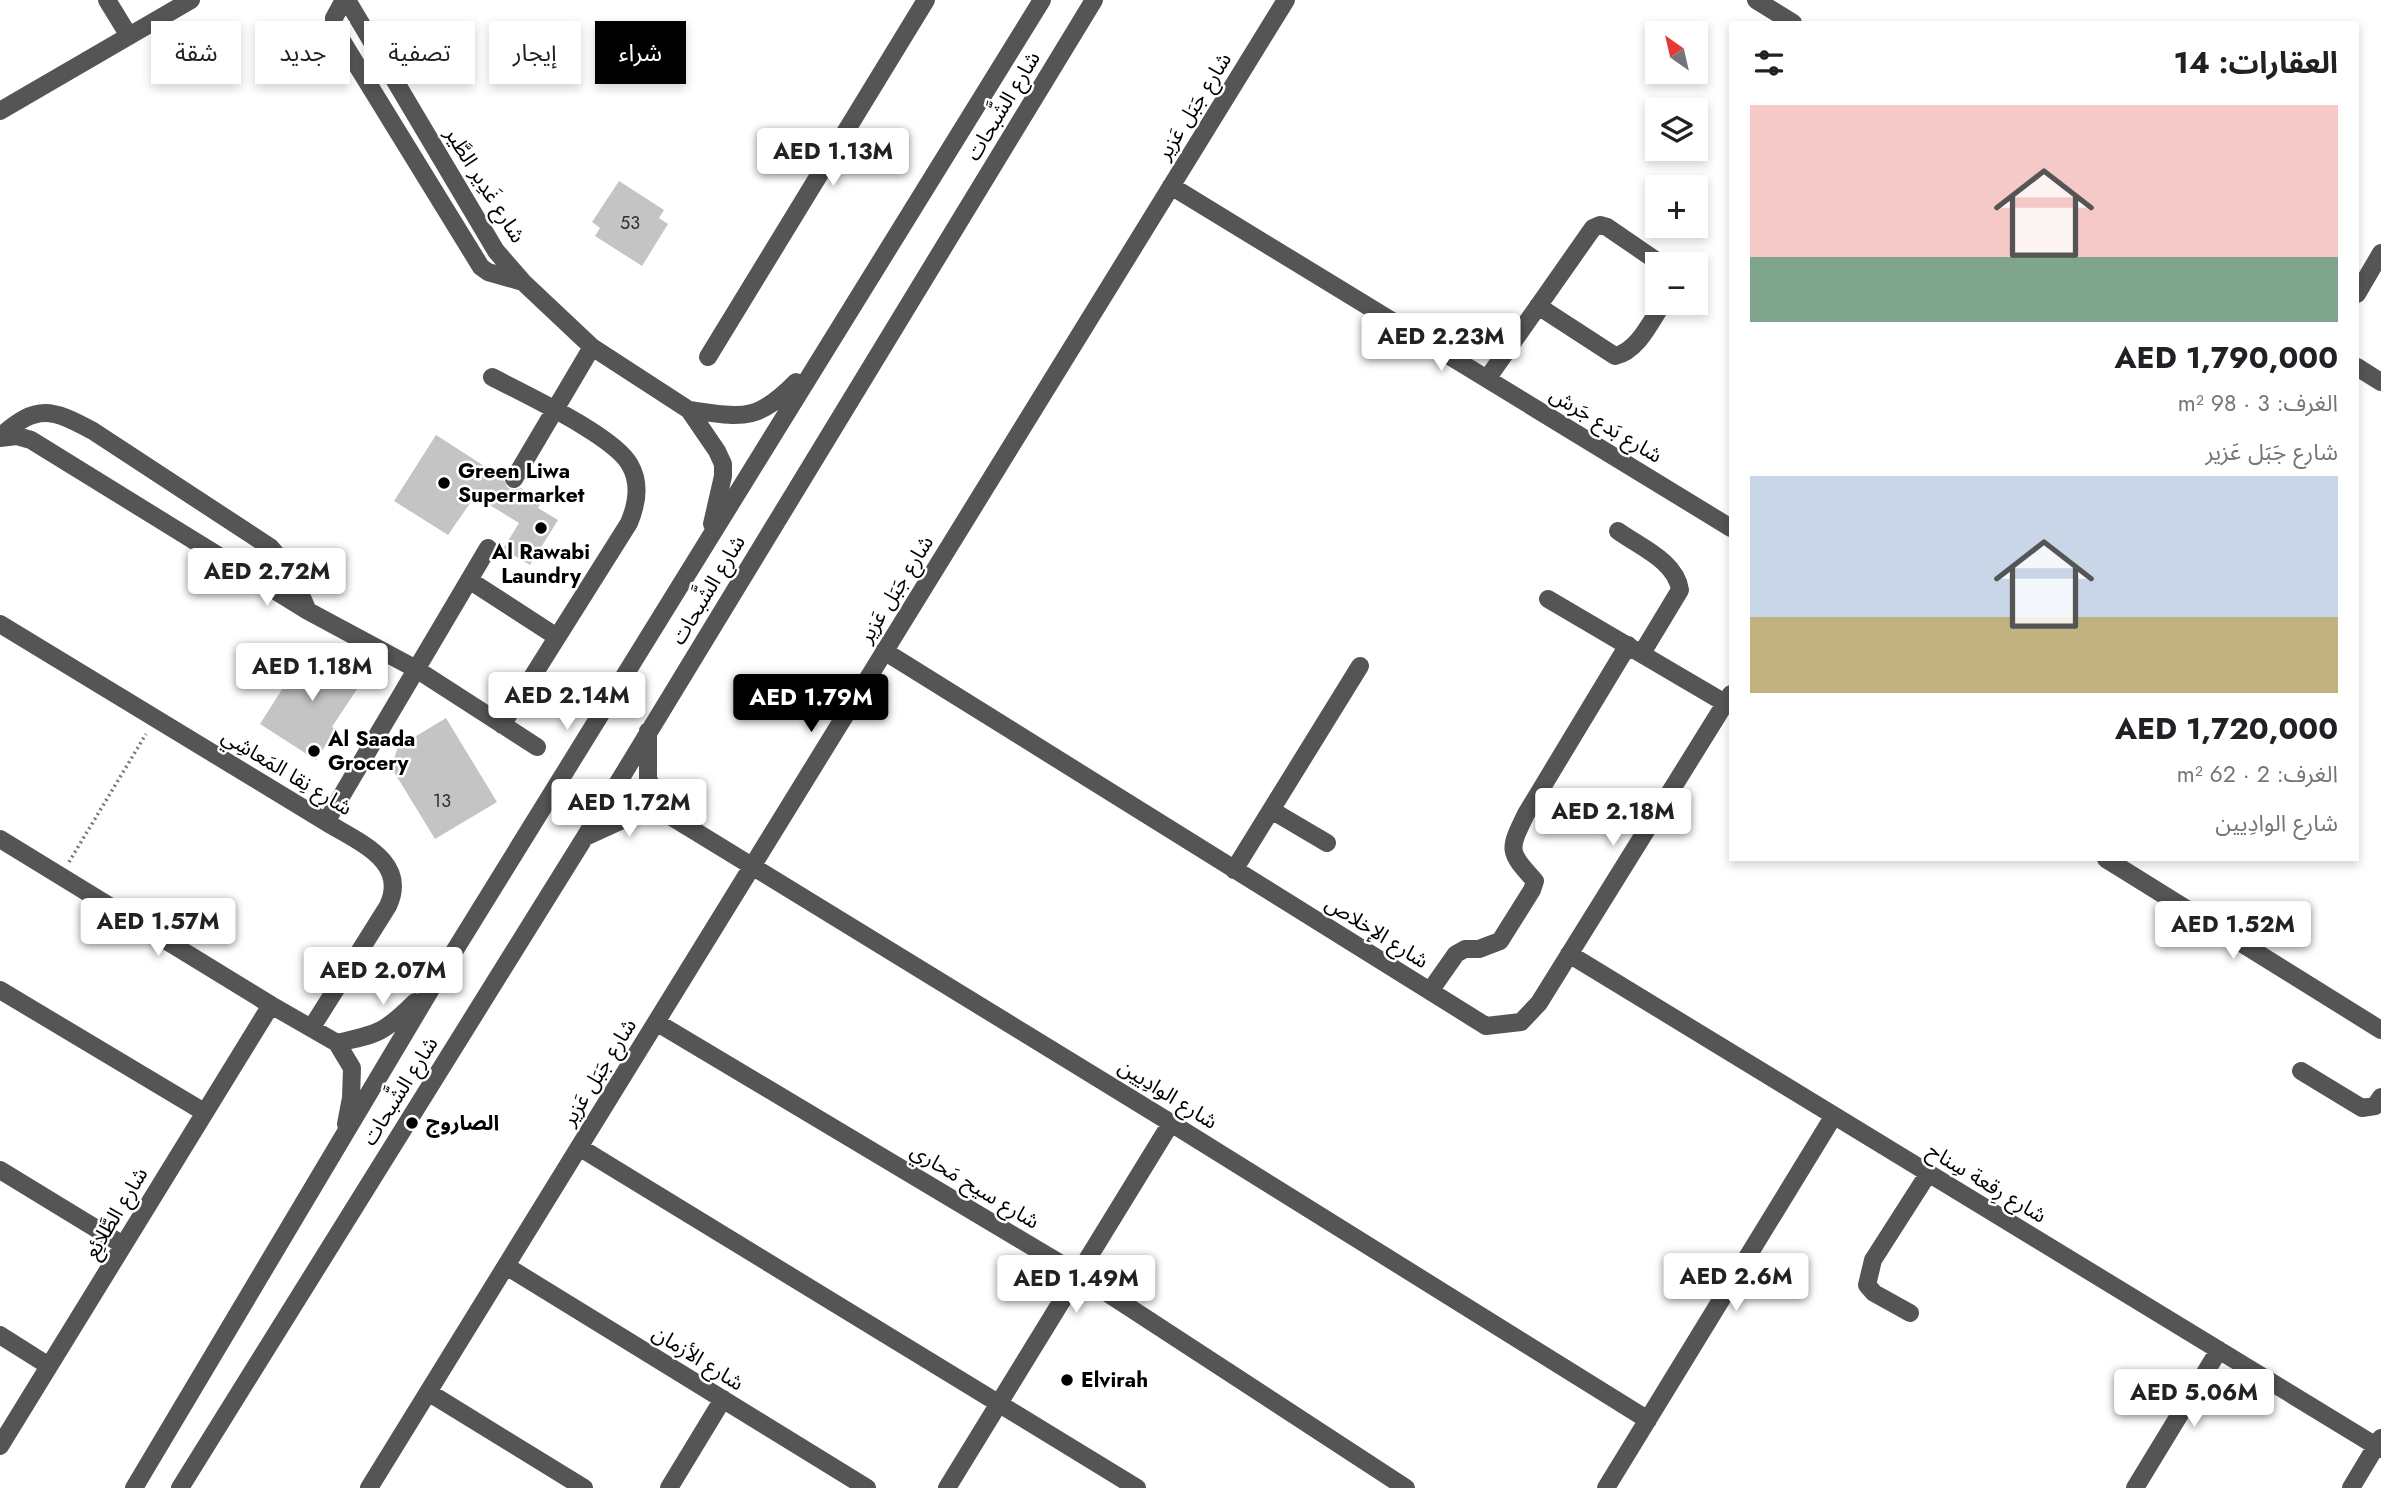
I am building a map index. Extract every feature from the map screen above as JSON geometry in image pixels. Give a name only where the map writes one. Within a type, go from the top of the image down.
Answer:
[{"type":"street","points":[[107,0],[129,36]]},
{"type":"street","points":[[0,111],[191,0]]},
{"type":"street","points":[[345,0],[334,18],[334,28],[481,267],[488,272],[523,282]]},
{"type":"street","name":"شارع غَدِير الطَّير","points":[[345,0],[496,251],[523,282],[592,347],[689,410],[718,451],[723,464],[723,476],[709,538]]},
{"type":"street","points":[[708,356],[926,0]]},
{"type":"street","name":"شارع الشَّبحات","points":[[134,1488],[434,984],[1042,0]]},
{"type":"street","name":"شارع الشَّبحات","points":[[180,1488],[585,837],[1094,0]]},
{"type":"street","name":"شارع جَبَل عَزير","points":[[369,1488],[1286,0]]},
{"type":"street","points":[[1756,0],[1790,21]]},
{"type":"street","name":"شارع بَدع جَرش","points":[[1171,186],[1729,527]]},
{"type":"street","points":[[1488,379],[1593,228],[1600,225],[1607,227],[1645,253]]},
{"type":"street","points":[[2359,291],[2378,265]]},
{"type":"street","points":[[1538,306],[1615,356],[1624,354],[1633,346],[1655,315]]},
{"type":"street","points":[[513,479],[592,347]]},
{"type":"street","name":"شارع غَدِير الطَّير","points":[[689,410],[734,416],[747,416],[761,411],[781,397],[819,358]]},
{"type":"street","points":[[2359,368],[2381,382]]},
{"type":"street","points":[[492,377],[554,410],[620,451],[630,463],[636,478],[637,493],[635,509],[629,523],[502,725]]},
{"type":"street","points":[[0,438],[16,422],[33,414],[51,412],[93,431],[270,547],[290,570],[308,611]]},
{"type":"street","points":[[0,438],[17,436],[32,440],[308,611],[416,669],[537,747]]},
{"type":"street","points":[[1430,991],[1456,954],[1465,949],[1479,949],[1500,941],[1532,890],[1535,881],[1516,859],[1513,849],[1526,814],[1635,649],[1681,590],[1679,580],[1663,561],[1618,531]]},
{"type":"street","points":[[326,821],[488,548]]},
{"type":"street","points":[[470,580],[557,637]]},
{"type":"street","points":[[1548,599],[1728,698]]},
{"type":"street","name":"شارع نِقا المَعاشِي","points":[[0,624],[326,821],[383,859],[390,869],[394,894],[312,1027]]},
{"type":"street","name":"شارع الإخلاص","points":[[884,651],[1486,1026],[1521,1022],[1539,1003],[1728,698]]},
{"type":"street","points":[[1234,870],[1360,666]]},
{"type":"street","points":[[585,837],[631,816],[662,811],[648,778],[648,732]]},
{"type":"street","points":[[1271,810],[1328,843]]},
{"type":"street","name":"شارع الوادِيين","points":[[662,811],[1648,1420]]},
{"type":"street","points":[[0,839],[337,1043],[352,1068],[351,1098],[343,1138]]},
{"type":"street","points":[[2109,861],[2381,1030]]},
{"type":"street","name":"شارع رِقعة سِناح","points":[[1569,954],[1833,1117],[2379,1444]]},
{"type":"street","points":[[337,1043],[375,1035],[394,1023],[434,984]]},
{"type":"street","points":[[0,990],[204,1112]]},
{"type":"street","name":"شارع الطَّلائِع","points":[[0,1446],[271,1005]]},
{"type":"street","name":"شارع سيح مَحاري","points":[[656,1022],[1078,1274],[1406,1488]]},
{"type":"street","points":[[2301,1072],[2362,1108],[2375,1106],[2381,1097]]},
{"type":"street","points":[[1606,1488],[1833,1117]]},
{"type":"street","points":[[947,1488],[1171,1123]]},
{"type":"street","points":[[579,1147],[1137,1488]]},
{"type":"street","points":[[0,1170],[123,1245]]},
{"type":"street","points":[[1910,1312],[1874,1293],[1867,1284],[1872,1260],[1928,1174]]},
{"type":"street","name":"شارع الأزمان","points":[[506,1266],[867,1488]]},
{"type":"street","points":[[0,1335],[49,1366]]},
{"type":"street","points":[[2135,1488],[2219,1350]]},
{"type":"street","points":[[428,1392],[584,1488]]},
{"type":"street","points":[[669,1488],[723,1399]]},
{"type":"street","points":[[2351,1488],[2379,1444]]},
{"type":"path","points":[[61,876],[155,719]]},
{"type":"building","points":[[619,181],[664,210],[659,218],[668,224],[642,266],[595,236],[600,228],[592,222]]},
{"type":"building","name":"Green Liwa Supermarket","points":[[436,435],[503,478],[508,488],[521,488],[542,501],[538,508],[558,520],[530,565],[503,549],[519,523],[475,496],[448,535],[394,501]]},
{"type":"building","points":[[309,647],[363,680],[332,727],[336,729],[316,760],[260,724]]},
{"type":"building","points":[[446,718],[497,802],[435,839],[391,767],[398,747]]},
{"type":"place","name":"Green Liwa Supermarket","points":[[444,483]]},
{"type":"place","name":"Al Rawabi Laundry","points":[[541,528]]},
{"type":"place","name":"Al Saada Grocery","points":[[314,751]]},
{"type":"place","name":"الصاروج","points":[[412,1123]]},
{"type":"place","name":"Elvirah","points":[[1067,1380]]}]
